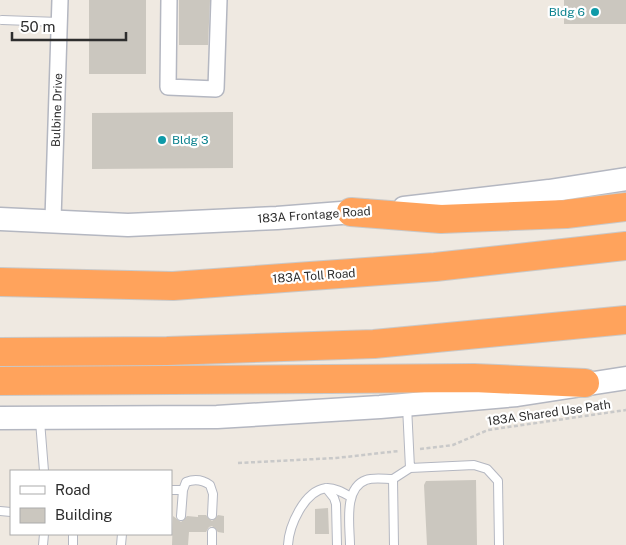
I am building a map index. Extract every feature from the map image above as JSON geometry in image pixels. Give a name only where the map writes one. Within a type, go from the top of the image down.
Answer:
[{"type":"highway","points":[[351,212],[441,220],[566,214],[626,207]]},
{"type":"highway","name":"183A Toll Road","points":[[0,282],[173,286],[435,268],[626,246]]},
{"type":"highway","points":[[0,352],[167,351],[374,344],[626,320]]},
{"type":"highway","points":[[0,381],[474,378],[586,383]]},
{"type":"main road","name":"183A Frontage Road","points":[[0,218],[54,219],[128,225],[351,212],[549,191],[626,179]]},
{"type":"main road","points":[[0,418],[217,417],[407,404],[517,394],[626,378]]},
{"type":"street","name":"Bulbine Drive","points":[[54,219],[60,0]]},
{"type":"street","points":[[169,0],[168,88],[216,89],[219,0]]},
{"type":"lane","points":[[2,20],[60,22]]},
{"type":"lane","points":[[407,404],[410,468]]},
{"type":"lane","points":[[40,419],[44,470]]},
{"type":"lane","points":[[350,545],[352,497],[356,488],[365,480],[393,479],[410,468],[474,465],[487,469],[498,481],[499,545]]},
{"type":"lane","points":[[393,479],[394,545]]},
{"type":"lane","points":[[181,516],[183,490],[186,482],[190,480],[202,481],[210,485],[213,494],[212,515]]},
{"type":"lane","points":[[289,545],[290,531],[299,511],[319,490],[326,488],[340,491],[352,497]]},
{"type":"lane","points":[[326,488],[336,504],[337,545]]},
{"type":"lane","points":[[172,490],[183,490]]},
{"type":"lane","points":[[212,532],[212,545]]},
{"type":"path","name":"183A Shared Use Path","points":[[418,450],[453,445],[488,430],[626,410]]},
{"type":"path","points":[[238,463],[336,458],[396,451]]},
{"type":"building","points":[[89,0],[146,0],[146,74],[89,74]]},
{"type":"building","points":[[179,0],[210,0],[208,45],[179,45]]},
{"type":"building","name":"Bldg 6","points":[[564,0],[626,0],[626,24],[564,24]]},
{"type":"building","name":"Bldg 3","points":[[233,112],[233,168],[92,169],[92,113]]},
{"type":"building","points":[[476,480],[477,545],[427,545],[424,485],[426,481]]},
{"type":"building","points":[[328,508],[329,534],[315,534],[315,509]]},
{"type":"building","points":[[198,515],[206,515],[212,521],[218,515],[224,516],[224,533],[218,532],[212,526],[206,532],[189,532],[188,545],[172,545],[173,516],[181,522],[187,516],[198,517]]},
{"type":"place","name":"Bldg 6","points":[[595,12]]},
{"type":"place","name":"Bldg 3","points":[[162,140]]}]
